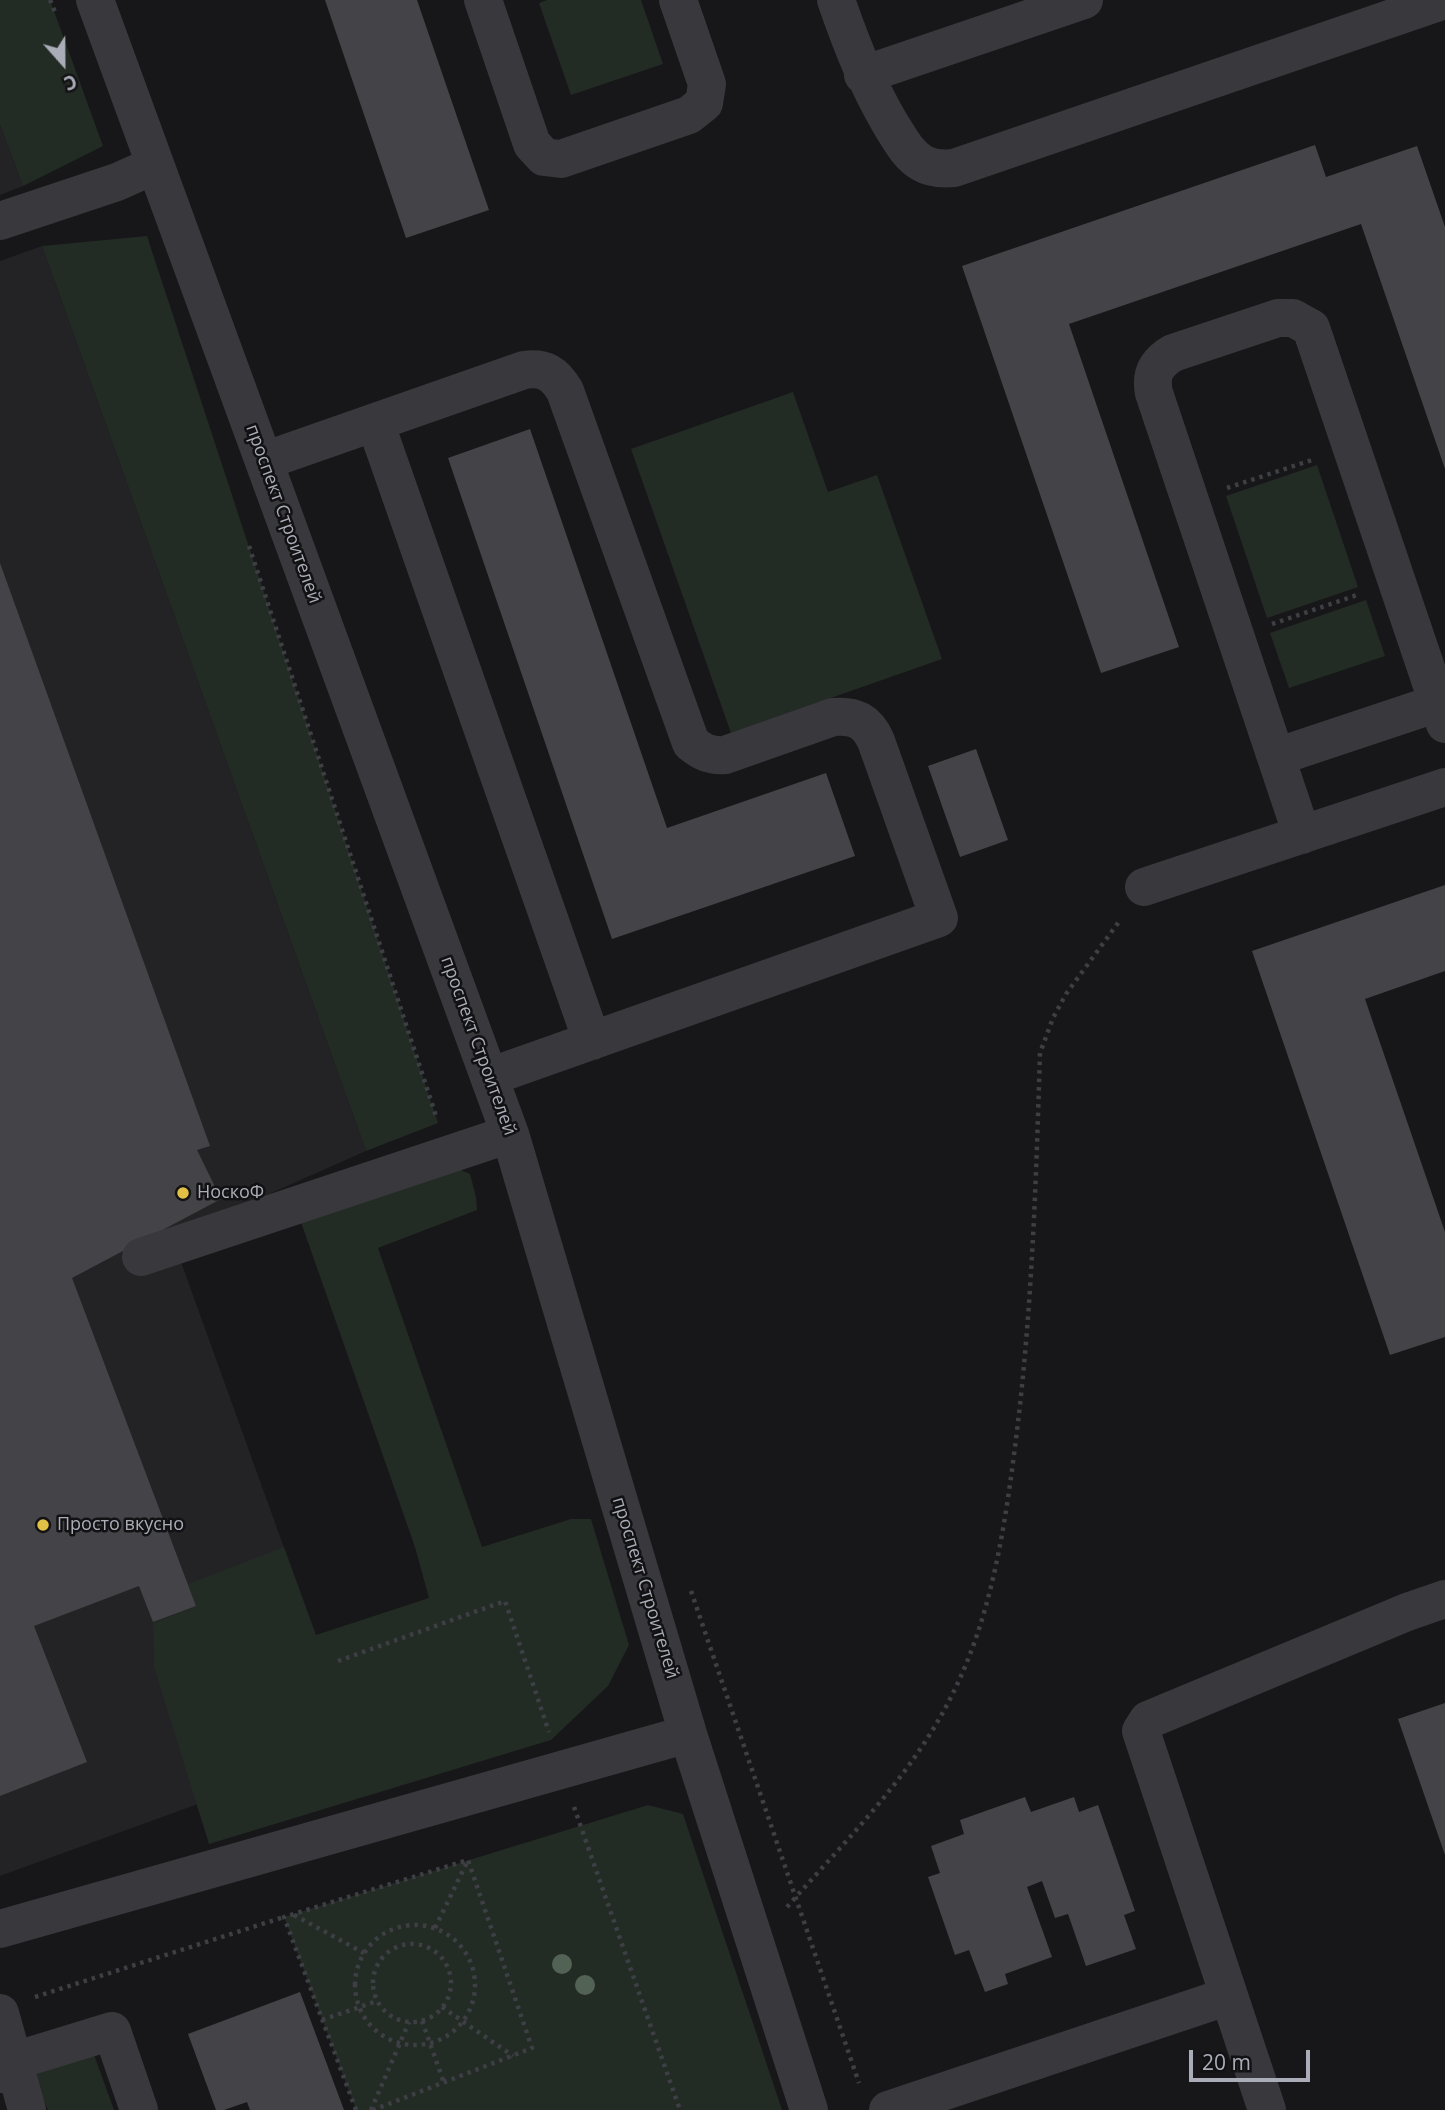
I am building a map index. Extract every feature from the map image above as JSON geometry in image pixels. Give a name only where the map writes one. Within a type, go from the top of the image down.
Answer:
[{"type":"street","name":"проспект Строителей","points":[[95,0],[510,1134],[688,1734],[809,2110]]},
{"type":"street","points":[[483,0],[532,144],[544,157],[561,159],[690,115],[704,103],[707,84],[678,0]]},
{"type":"street","points":[[836,0],[863,75],[902,143],[924,165],[938,169],[954,168],[1445,1]]},
{"type":"street","points":[[863,75],[1078,1]]},
{"type":"street","points":[[0,221],[117,181],[155,164]]},
{"type":"street","points":[[1276,757],[1441,713],[1316,339],[1311,328],[1293,318],[1278,318],[1173,353],[1161,360],[1155,369],[1152,382],[1235,636],[1302,835]]},
{"type":"street","points":[[264,461],[524,370],[536,368],[547,371],[558,378],[565,391],[691,743],[700,751],[725,755],[833,717],[850,716],[871,728],[939,919],[489,1077]]},
{"type":"street","points":[[375,422],[592,1041]]},
{"type":"street","points":[[1144,887],[1445,787]]},
{"type":"street","points":[[141,1257],[510,1134]]},
{"type":"street","points":[[1267,2110],[1141,1731],[1144,1723],[1315,1650],[1445,1599]]},
{"type":"street","points":[[0,1929],[688,1734]]},
{"type":"street","points":[[888,2110],[1229,1996]]},
{"type":"street","points":[[13,2006],[7,2067],[27,2110]]},
{"type":"street","points":[[7,2067],[112,2031],[139,2110]]},
{"type":"path","points":[[1190,500],[1352,446]]},
{"type":"path","points":[[247,540],[434,1110],[451,1154]]},
{"type":"path","points":[[1235,636],[1398,582]]},
{"type":"path","points":[[755,1943],[893,1789],[928,1738],[953,1694],[979,1630],[999,1553],[1022,1387],[1031,1287],[1040,1054],[1053,1018],[1066,994],[1144,887]]},
{"type":"path","points":[[13,2006],[468,1860]]},
{"type":"path","points":[[435,1928],[468,1860]]},
{"type":"path","points":[[372,2110],[532,2048],[468,1860]]},
{"type":"path","points":[[293,1914],[364,1953]]},
{"type":"path","points":[[284,1917],[356,2110]]},
{"type":"path","points":[[416,1925],[435,1928],[452,1938],[465,1952],[473,1969],[471,2007],[462,2021],[447,2035],[430,2043],[410,2045],[391,2040],[373,2029],[359,2007],[355,1992],[356,1972],[364,1953],[378,1937],[396,1928],[416,1925]]},
{"type":"path","points":[[412,1944],[424,1946],[444,1961],[451,1985],[449,1997],[433,2016],[422,2021],[396,2019],[385,2012],[377,2001],[373,1988],[374,1975],[378,1962],[387,1952],[412,1944]]},
{"type":"path","points":[[323,2020],[377,2001]]},
{"type":"path","points":[[442,2007],[513,2056]]},
{"type":"path","points":[[422,2021],[444,2083]]},
{"type":"path","points":[[372,2110],[409,2022]]},
{"type":"shaded area","points":[[0,0],[50,0],[103,146],[23,186],[0,125]]},
{"type":"shaded area","points":[[547,0],[641,0],[663,64],[571,95],[539,3]]},
{"type":"shaded area","points":[[0,125],[23,186],[0,195]]},
{"type":"shaded area","points":[[147,236],[438,1123],[366,1151],[42,246]]},
{"type":"shaded area","points":[[42,246],[366,1151],[172,1237],[331,1678],[209,1800],[0,1876],[0,261]]},
{"type":"shaded area","points":[[793,392],[828,492],[877,475],[942,659],[731,733],[631,449]]},
{"type":"shaded area","points":[[1317,465],[1358,587],[1267,618],[1226,496]]},
{"type":"shaded area","points":[[1366,600],[1385,656],[1289,688],[1270,633]]},
{"type":"shaded area","points":[[435,1159],[470,1174],[477,1210],[378,1248],[482,1547],[571,1519],[591,1519],[629,1645],[608,1686],[551,1740],[209,1844],[154,1667],[153,1623],[196,1606],[188,1584],[284,1547],[316,1635],[429,1598],[415,1547],[295,1205]]},
{"type":"shaded area","points":[[648,1805],[683,1814],[782,2110],[356,2110],[284,1917]]},
{"type":"shaded area","points":[[92,2049],[114,2110],[48,2110],[34,2079],[43,2066]]},
{"type":"building","points":[[325,0],[417,0],[489,210],[406,238]]},
{"type":"building","points":[[1315,145],[1326,177],[1417,146],[1445,227],[1445,469],[1361,224],[1069,324],[1179,647],[1101,673],[962,266]]},
{"type":"building","points":[[530,429],[667,828],[826,773],[855,856],[612,939],[448,458]]},
{"type":"building","points":[[0,563],[210,1146],[197,1150],[221,1199],[72,1278],[196,1606],[153,1622],[139,1586],[34,1626],[87,1762],[0,1796]]},
{"type":"building","points":[[976,749],[1008,840],[960,857],[928,766]]},
{"type":"building","points":[[1445,885],[1445,971],[1365,999],[1445,1232],[1445,1337],[1390,1355],[1252,951]]},
{"type":"building","points":[[1445,1703],[1445,1855],[1398,1719]]},
{"type":"building","points":[[1025,1797],[1031,1812],[1074,1797],[1079,1812],[1098,1805],[1135,1911],[1124,1915],[1136,1949],[1086,1966],[1068,1914],[1055,1918],[1042,1881],[1027,1887],[1052,1957],[1005,1974],[1008,1984],[985,1992],[969,1950],[955,1955],[928,1877],[940,1873],[931,1846],[964,1834],[960,1820]]},
{"type":"building","points":[[300,1992],[344,2110],[250,2110],[247,2102],[216,2110],[188,2034]]},
{"type":"place","name":"НоскоФ","points":[[183,1193]]},
{"type":"place","name":"Просто вкусно","points":[[43,1525]]}]
